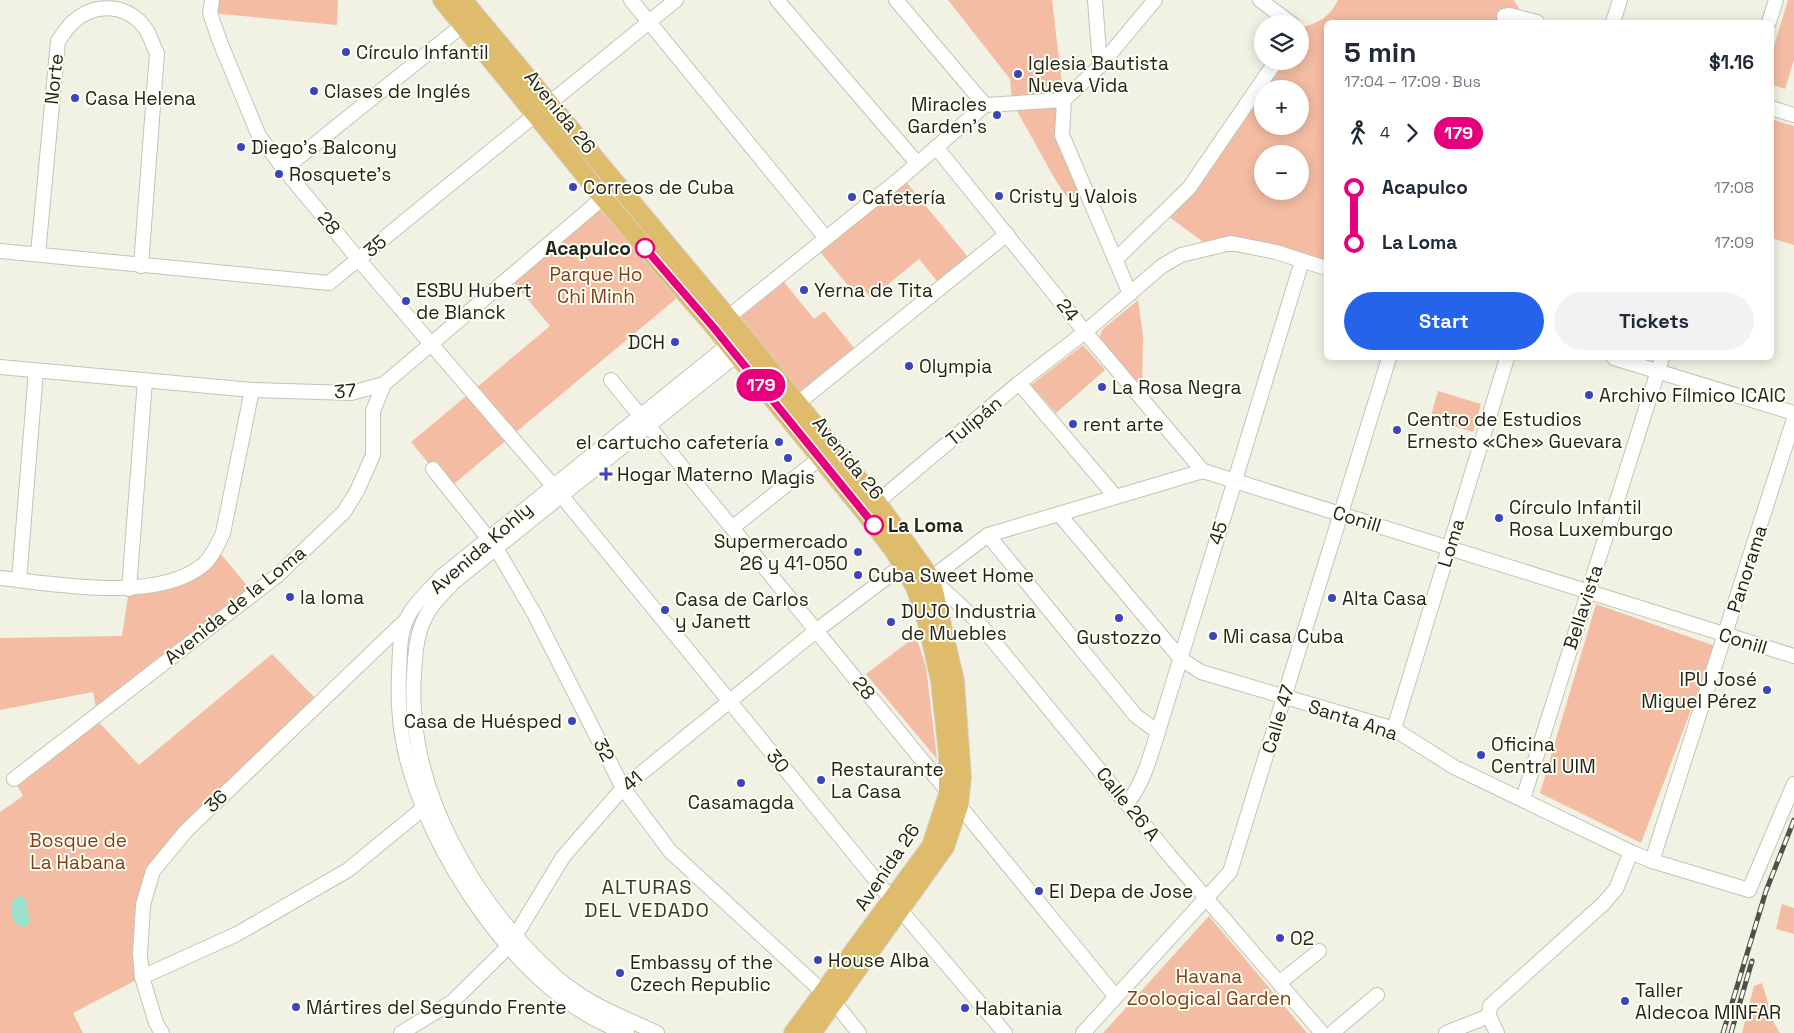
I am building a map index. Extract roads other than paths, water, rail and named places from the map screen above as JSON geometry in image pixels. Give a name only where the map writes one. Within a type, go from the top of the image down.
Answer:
[{"type":"main road","name":"Avenida 26","points":[[442,0],[469,20],[542,109],[604,199],[714,328],[820,458],[871,507],[915,587],[936,656],[954,800]]},
{"type":"main road","name":"Avenida 26","points":[[464,0],[469,20]]},
{"type":"main road","name":"Avenida 26","points":[[542,109],[617,185],[729,318],[798,403],[871,507],[931,578],[955,681],[962,777],[954,800],[945,847],[897,905],[829,998],[793,1033]]},
{"type":"main road","points":[[903,565],[916,576],[923,579],[931,578]]},
{"type":"main road","name":"Avenida 26","points":[[812,1033],[829,998]]},
{"type":"street","name":"28","points":[[212,0],[210,13],[220,42],[259,136],[359,260],[558,490]]},
{"type":"street","points":[[631,0],[826,238]]},
{"type":"street","name":"35","points":[[0,251],[329,283],[676,0]]},
{"type":"street","points":[[777,0],[917,163]]},
{"type":"street","points":[[896,0],[984,105]]},
{"type":"street","points":[[1095,0],[1100,66]]},
{"type":"street","points":[[714,328],[729,318],[917,163],[984,105],[1064,100],[1100,66],[1155,0]]},
{"type":"street","points":[[1260,0],[1280,15]]},
{"type":"street","points":[[1614,20],[1620,0]]},
{"type":"street","points":[[1770,20],[1776,0]]},
{"type":"street","name":"Norte","points":[[38,254],[58,40],[72,22],[90,10],[111,7],[128,12],[146,30],[156,53],[141,266]]},
{"type":"street","points":[[1504,16],[1510,15],[1529,20]]},
{"type":"street","points":[[284,169],[469,20]]},
{"type":"street","points":[[1115,260],[1189,188],[1270,70]]},
{"type":"street","points":[[1064,100],[1062,135],[1130,294]]},
{"type":"street","points":[[1774,109],[1794,115]]},
{"type":"street","name":"24","points":[[936,147],[1008,234],[1085,332],[1203,470]]},
{"type":"street","name":"37","points":[[0,367],[252,390],[351,393],[384,384],[604,199],[617,185]]},
{"type":"street","points":[[798,403],[1008,234]]},
{"type":"street","name":"Tulipán","points":[[871,507],[1019,383],[1085,332],[1162,266],[1181,256],[1204,248],[1231,243],[1276,252],[1302,260]]},
{"type":"street","points":[[1302,260],[1324,267]]},
{"type":"street","name":"45","points":[[1127,803],[1135,794],[1142,779],[1158,732],[1302,260]]},
{"type":"street","name":"Avenida Kohly","points":[[656,1033],[628,1030],[596,1020],[569,994],[524,964],[513,941],[468,879],[448,833],[413,779],[401,728],[398,691],[401,641],[405,621],[441,577],[492,543],[746,339]]},
{"type":"street","name":"Calle 47","points":[[1083,1033],[1230,872],[1389,360]]},
{"type":"street","name":"Loma","points":[[1394,729],[1506,360]]},
{"type":"street","points":[[1629,360],[1660,364],[1794,413]]},
{"type":"street","name":"Bellavista","points":[[1523,799],[1660,364]]},
{"type":"street","points":[[20,580],[36,371]]},
{"type":"street","name":"28","points":[[611,380],[1116,997]]},
{"type":"street","points":[[129,589],[145,381]]},
{"type":"street","points":[[1019,383],[1115,496]]},
{"type":"street","name":"Avenida de la Loma","points":[[14,779],[278,575],[344,512],[357,491],[373,455],[373,411],[378,393],[384,384]]},
{"type":"street","points":[[0,578],[129,589],[162,585],[185,576],[204,564],[216,548],[228,510],[252,390]]},
{"type":"street","name":"Panorama","points":[[1652,862],[1794,419]]},
{"type":"street","points":[[732,528],[820,458]]},
{"type":"street","name":"32","points":[[433,469],[492,543],[535,616],[623,788],[670,851],[829,998],[859,1033]]},
{"type":"street","points":[[931,578],[988,535],[1203,470]]},
{"type":"street","name":"Conill","points":[[1203,470],[1794,656]]},
{"type":"street","name":"30","points":[[558,490],[728,701],[1005,1033]]},
{"type":"street","name":"Santa Ana","points":[[1059,514],[1181,659],[1201,672],[1394,729],[1454,766],[1652,862],[1749,890],[1794,784]]},
{"type":"street","points":[[988,535],[1136,716],[1158,732]]},
{"type":"street","name":"Avenida Kohly","points":[[429,804],[415,727],[413,692],[418,638],[422,624],[434,602],[492,543]]},
{"type":"street","name":"41","points":[[401,1033],[452,1002],[513,941],[563,857],[623,788],[817,630],[903,565]]},
{"type":"street","name":"Calle 26 A","points":[[931,578],[977,621],[1207,899],[1322,1033]]},
{"type":"street","name":"36","points":[[162,1033],[156,1022],[142,977],[140,930],[143,905],[153,871],[186,831],[405,621]]},
{"type":"street","points":[[382,644],[418,638]]},
{"type":"street","points":[[401,728],[415,727]]},
{"type":"street","points":[[142,977],[237,934],[348,870],[429,804]]},
{"type":"street","points":[[1497,1033],[1489,1016],[1490,1006],[1603,904],[1616,889],[1631,852]]},
{"type":"street","points":[[1280,983],[1319,951]]},
{"type":"street","points":[[1332,1033],[1377,995]]},
{"type":"street","points":[[1446,1033],[1489,1016]]},
{"type":"water","points":[[19,896],[26,898],[30,923],[24,927],[16,924],[12,914],[12,902]]},
{"type":"railway","points":[[1723,1033],[1766,891],[1794,820]]},
{"type":"railway","points":[[1731,1033],[1752,961]]},
{"type":"place","name":"Círculo Infantil","points":[[346,52]]},
{"type":"place","name":"Iglesia Bautista Nueva Vida","points":[[1018,74]]},
{"type":"place","name":"Clases de Inglés","points":[[314,91]]},
{"type":"place","name":"Casa Helena","points":[[75,98]]},
{"type":"place","name":"Miracles Garden's","points":[[997,115]]},
{"type":"place","name":"Diego's Balcony","points":[[241,147]]},
{"type":"place","name":"Rosquete's","points":[[279,174]]},
{"type":"place","name":"Correos de Cuba","points":[[573,187]]},
{"type":"place","name":"Cristy y Valois","points":[[999,196]]},
{"type":"place","name":"Cafetería","points":[[852,197]]},
{"type":"place","name":"Acapulco","points":[[645,248]]},
{"type":"place","name":"Yerna de Tita","points":[[804,290]]},
{"type":"place","name":"ESBU Hubert de Blanck","points":[[406,301]]},
{"type":"place","name":"DCH","points":[[675,342]]},
{"type":"place","name":"Olympia","points":[[909,366]]},
{"type":"place","name":"La Rosa Negra","points":[[1102,387]]},
{"type":"place","name":"Archivo Fílmico ICAIC","points":[[1589,395]]},
{"type":"place","name":"rent arte","points":[[1073,424]]},
{"type":"place","name":"Centro de Estudios Ernesto «Che» Guevara","points":[[1397,430]]},
{"type":"place","name":"el cartucho cafetería","points":[[779,442]]},
{"type":"place","name":"Magis","points":[[788,458]]},
{"type":"place","name":"Hogar Materno","points":[[606,474]]},
{"type":"place","name":"Círculo Infantil Rosa Luxemburgo","points":[[1499,518]]},
{"type":"place","name":"La Loma","points":[[874,525]]},
{"type":"place","name":"Supermercado 26 y 41-050","points":[[858,552]]},
{"type":"place","name":"Cuba Sweet Home","points":[[858,575]]},
{"type":"place","name":"la loma","points":[[290,597]]},
{"type":"place","name":"Alta Casa","points":[[1332,598]]},
{"type":"place","name":"Casa de Carlos y Janett","points":[[665,610]]},
{"type":"place","name":"Gustozzo","points":[[1119,618]]},
{"type":"place","name":"DUJO Industria de Muebles","points":[[891,622]]},
{"type":"place","name":"Mi casa Cuba","points":[[1213,636]]},
{"type":"place","name":"IPU José Miguel Pérez","points":[[1767,690]]},
{"type":"place","name":"Casa de Huésped","points":[[572,721]]},
{"type":"place","name":"Oficina Central UIM","points":[[1481,755]]},
{"type":"place","name":"Restaurante La Casa","points":[[821,780]]},
{"type":"place","name":"Casamagda","points":[[741,783]]},
{"type":"place","name":"El Depa de Jose","points":[[1039,891]]},
{"type":"place","name":"O2","points":[[1280,938]]},
{"type":"place","name":"House Alba","points":[[818,960]]},
{"type":"place","name":"Embassy of the Czech Republic","points":[[620,973]]},
{"type":"place","name":"Taller Aldecoa MINFAR","points":[[1625,1001]]},
{"type":"place","name":"Mártires del Segundo Frente","points":[[296,1007]]},
{"type":"place","name":"Habitania","points":[[965,1008]]},
{"type":"district","name":"ALTURAS DEL VEDADO","points":[[647,898]]},
{"type":"park label","name":"Parque Ho Chi Minh","points":[[596,285]]},
{"type":"park label","name":"Bosque de La Habana","points":[[78,851]]},
{"type":"park label","name":"Havana Zoological Garden","points":[[1209,987]]}]
